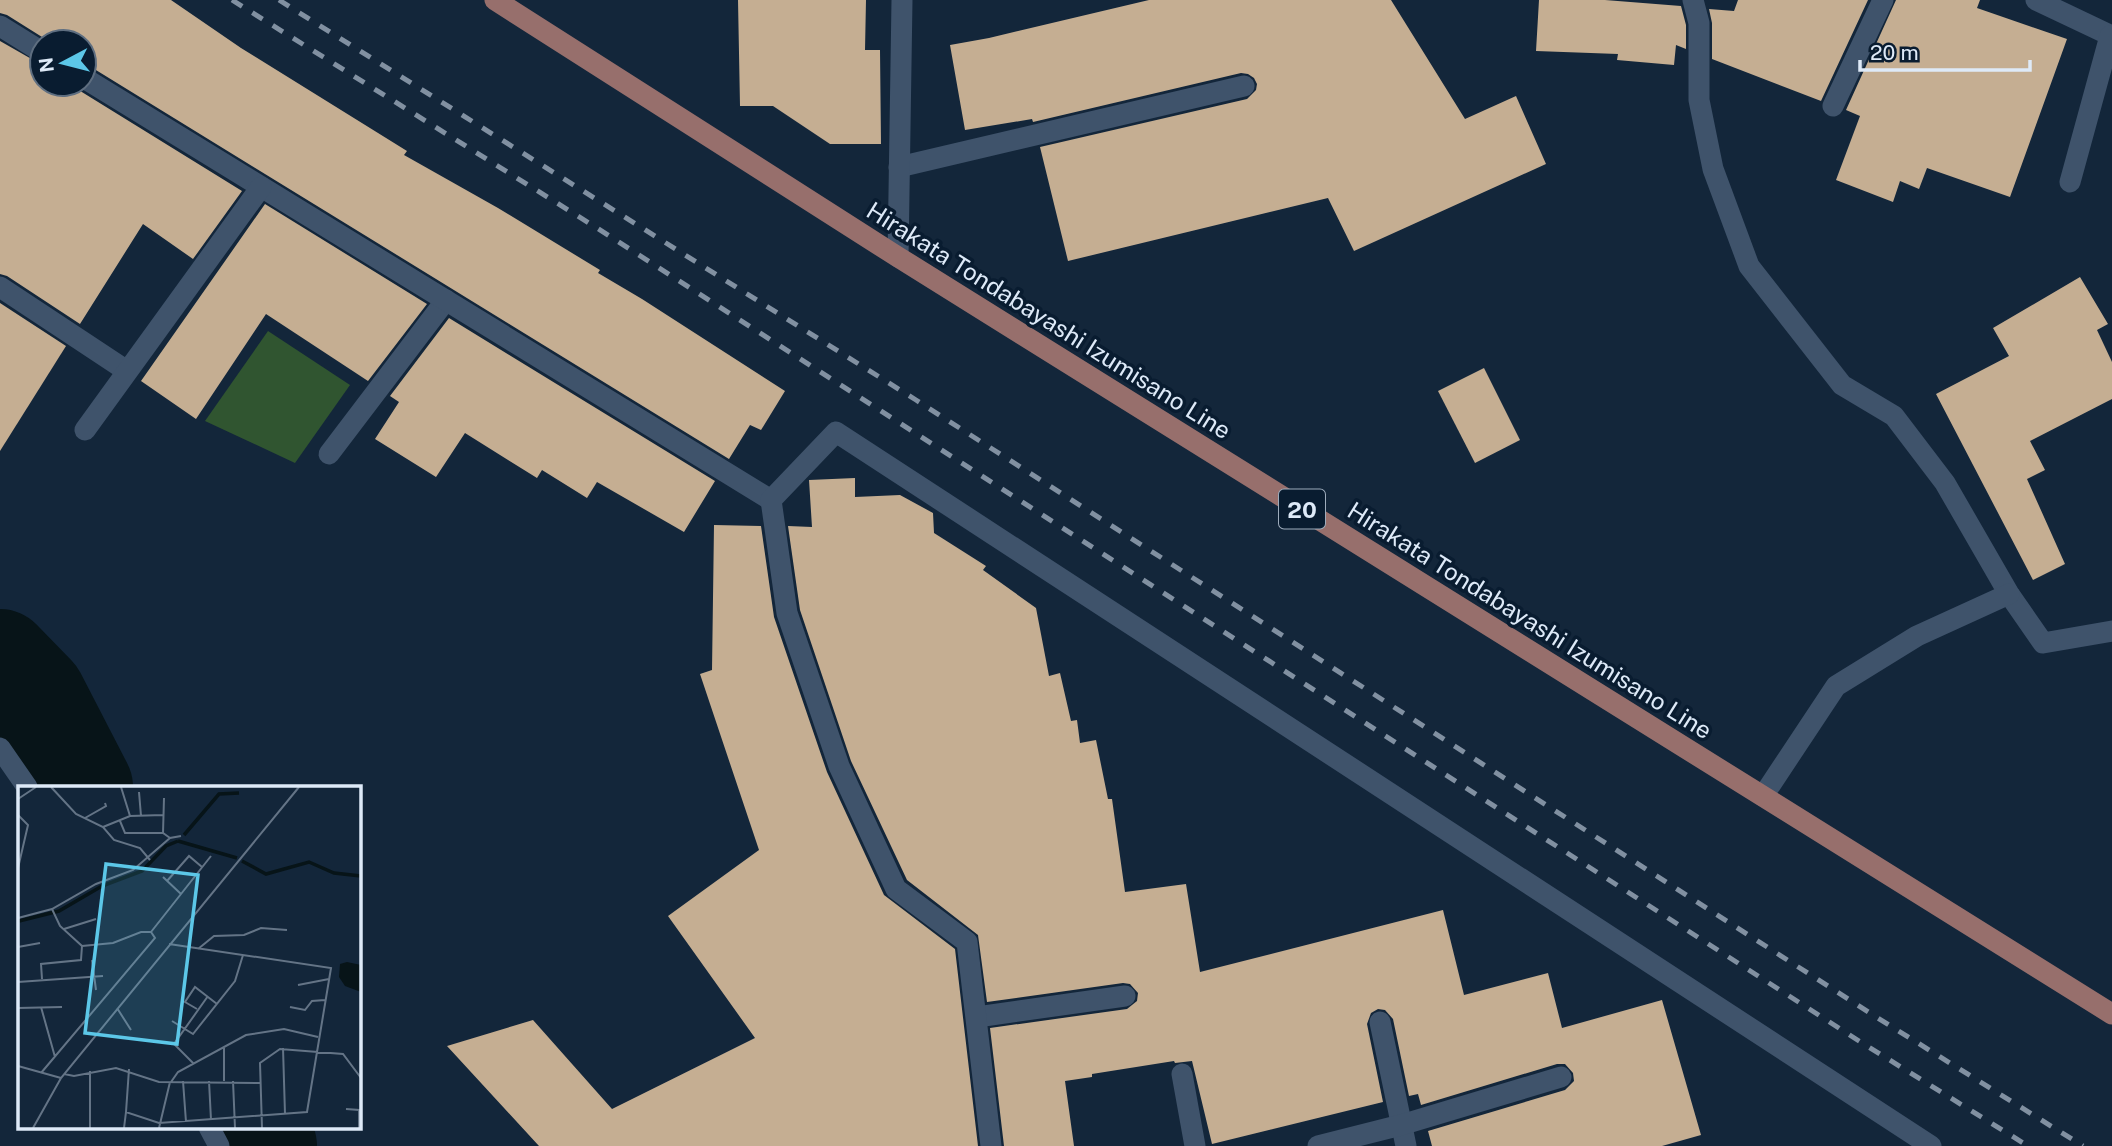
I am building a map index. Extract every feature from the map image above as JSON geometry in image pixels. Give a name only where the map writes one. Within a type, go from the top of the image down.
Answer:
[{"type":"main road","name":"Hirakata Tondabayashi Izumisano Line","points":[[495,0],[898,257],[2112,1014]]},
{"type":"street","points":[[898,257],[902,0]]},
{"type":"street","points":[[1693,0],[1699,23],[1699,100],[1711,157],[1749,266],[1842,384],[1894,416],[1945,483],[2009,594],[2043,643],[2112,631]]},
{"type":"street","points":[[1833,106],[1882,0]]},
{"type":"street","points":[[2036,0],[2111,36],[2070,182]]},
{"type":"street","points":[[0,26],[28,43]]},
{"type":"street","points":[[899,167],[1244,86]]},
{"type":"street","points":[[98,87],[771,500]]},
{"type":"street","points":[[85,430],[261,187]]},
{"type":"street","points":[[0,287],[127,371]]},
{"type":"street","points":[[329,454],[446,300]]},
{"type":"street","points":[[771,500],[836,432],[1931,1146]]},
{"type":"street","points":[[771,500],[787,613],[839,766],[895,889],[967,942],[991,1146]]},
{"type":"street","points":[[1763,796],[1836,686],[1917,636],[2009,594]]},
{"type":"street","points":[[0,748],[26,786]]},
{"type":"street","points":[[976,1017],[1125,996]]},
{"type":"street","points":[[1380,1022],[1406,1146]]},
{"type":"street","points":[[1182,1074],[1195,1146]]},
{"type":"street","points":[[1318,1146],[1401,1125],[1561,1077]]},
{"type":"street","points":[[210,1128],[219,1146]]},
{"type":"green space","points":[[268,331],[350,385],[295,463],[205,421]]},
{"type":"building","points":[[0,0],[171,0],[241,48],[407,151],[404,155],[600,270],[598,273],[785,391],[761,430],[750,425],[729,459],[98,71],[98,28],[28,28],[0,13]]},
{"type":"building","points":[[738,0],[866,0],[865,50],[880,50],[881,144],[830,144],[773,106],[740,106]]},
{"type":"building","points":[[1149,0],[1391,0],[1465,119],[1516,96],[1546,164],[1354,251],[1328,198],[1068,261],[1040,147],[1247,99],[1256,90],[1254,78],[1241,73],[1033,122],[1032,119],[965,130],[950,45]]},
{"type":"building","points":[[1539,0],[1605,0],[1681,6],[1686,25],[1686,49],[1676,45],[1674,65],[1617,60],[1618,54],[1536,51]]},
{"type":"building","points":[[1738,0],[1868,0],[1821,101],[1712,59],[1712,23],[1709,9],[1734,11]]},
{"type":"building","points":[[1896,0],[1980,0],[1977,8],[2067,39],[2010,197],[1927,168],[1919,189],[1900,181],[1893,202],[1836,180],[1860,116],[1846,110]]},
{"type":"building","points":[[0,41],[28,57],[28,98],[92,98],[242,191],[193,259],[143,224],[80,324],[0,274]]},
{"type":"building","points":[[265,204],[427,304],[368,381],[266,314],[196,419],[141,381]]},
{"type":"building","points":[[2080,277],[2108,324],[2097,330],[2112,362],[2112,399],[2030,441],[2045,470],[2027,479],[2065,564],[2033,580],[1936,394],[2009,356],[1993,328]]},
{"type":"building","points":[[0,303],[66,346],[0,451]]},
{"type":"building","points":[[449,318],[715,481],[684,532],[597,482],[587,498],[542,470],[537,478],[465,433],[436,477],[375,439],[399,402],[390,396]]},
{"type":"building","points":[[1484,368],[1520,440],[1475,463],[1438,391]]},
{"type":"building","points":[[855,478],[855,497],[900,495],[933,513],[934,533],[986,566],[983,570],[1036,608],[1049,676],[1060,673],[1071,721],[1077,720],[1080,743],[1096,740],[1108,799],[1112,799],[1125,892],[1186,884],[1200,972],[1443,910],[1464,995],[1548,973],[1562,1028],[1662,1000],[1701,1135],[1662,1146],[1432,1146],[1428,1131],[1565,1090],[1574,1081],[1573,1073],[1565,1064],[1557,1064],[1421,1105],[1418,1094],[1409,1096],[1393,1019],[1385,1010],[1378,1009],[1371,1013],[1367,1024],[1383,1102],[1212,1144],[1192,1061],[1174,1061],[1065,1081],[1074,1146],[1004,1146],[990,1028],[1127,1009],[1137,1001],[1138,993],[1130,984],[1123,983],[987,1002],[978,935],[907,880],[851,761],[800,610],[788,526],[812,527],[809,480]]},
{"type":"building","points":[[714,525],[761,526],[774,617],[827,772],[884,895],[955,949],[978,1146],[539,1146],[447,1046],[533,1020],[612,1109],[755,1038],[668,916],[759,850],[700,674],[712,670]]},
{"type":"waterway","points":[[0,660],[35,696],[81,786]]},
{"type":"waterway","points":[[257,1128],[266,1146]]},
{"type":"railway","points":[[232,0],[597,228],[1859,1041],[2028,1146]]},
{"type":"railway","points":[[279,0],[916,400],[1873,1015],[2083,1146]]}]
